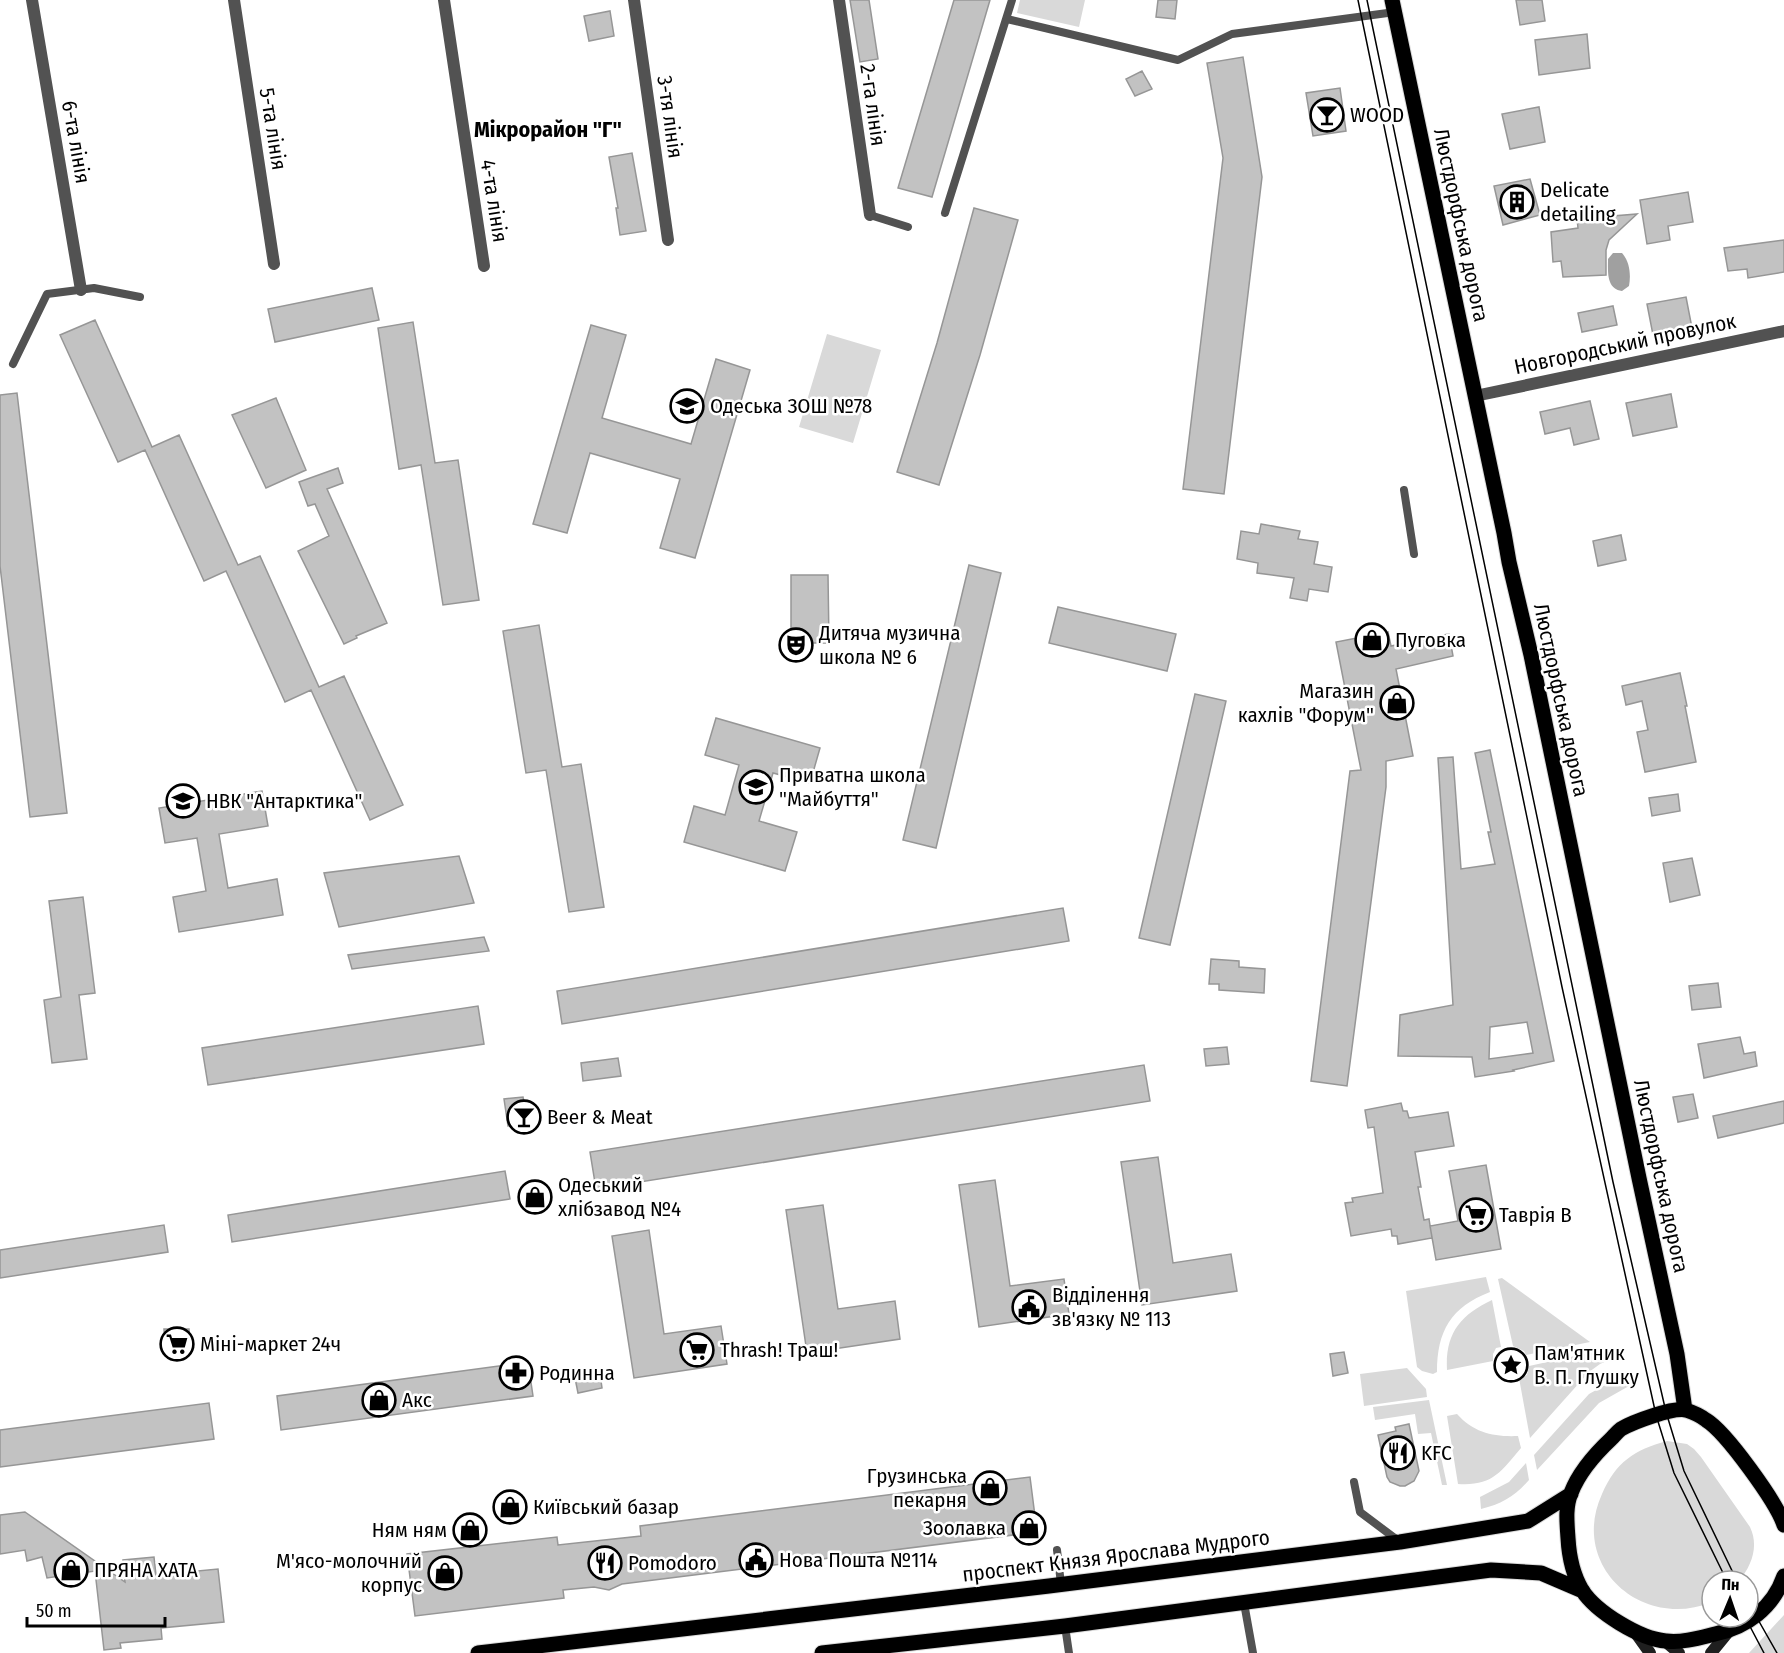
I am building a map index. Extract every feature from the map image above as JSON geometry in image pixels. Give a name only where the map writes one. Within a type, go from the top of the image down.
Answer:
[{"type":"main road","name":"Люстдорфська дорога","points":[[1393,6],[1677,1354],[1685,1410]]},
{"type":"main road","points":[[1582,1591],[1573,1569],[1569,1550],[1567,1511],[1570,1494],[1595,1455],[1621,1429],[1656,1415],[1674,1410],[1685,1410],[1707,1420],[1754,1475],[1784,1523]]},
{"type":"main road","name":"проспект Князя Ярослава Мудрого","points":[[478,1653],[1400,1542],[1528,1521],[1570,1494]]},
{"type":"main road","points":[[822,1653],[1065,1626],[1497,1569],[1541,1573],[1582,1591],[1598,1607],[1635,1632],[1666,1642],[1693,1640],[1729,1631],[1748,1623],[1770,1603],[1784,1576]]},
{"type":"main road","points":[[1711,1653],[1729,1631]]},
{"type":"main road","points":[[1635,1632],[1650,1653]]},
{"type":"main road","points":[[1666,1642],[1679,1653]]},
{"type":"street","name":"6-та лінія","points":[[32,0],[81,290]]},
{"type":"street","name":"5-та лінія","points":[[234,0],[273,264]]},
{"type":"street","name":"4-та лінія","points":[[444,0],[484,266]]},
{"type":"street","name":"3-тя лінія","points":[[634,0],[668,240]]},
{"type":"street","name":"2-га лінія","points":[[839,0],[870,215]]},
{"type":"street","name":"Новгородський провулок","points":[[1475,396],[1784,331]]},
{"type":"lane","points":[[945,213],[1012,0]]},
{"type":"lane","points":[[1007,19],[1178,60],[1232,34],[1393,6]]},
{"type":"lane","points":[[870,215],[908,227]]},
{"type":"lane","points":[[13,364],[47,294],[94,288],[140,297]]},
{"type":"lane","points":[[1404,490],[1414,554]]},
{"type":"lane","points":[[1354,1482],[1360,1512],[1400,1542]]},
{"type":"lane","points":[[1058,1550],[1061,1584]]},
{"type":"lane","points":[[1244,1603],[1253,1653]]},
{"type":"lane","points":[[1065,1626],[1069,1653]]},
{"type":"shaded area","points":[[1020,0],[1085,0],[1079,27],[1017,13]]},
{"type":"shaded area","points":[[1613,253],[1622,253],[1628,264],[1629,286],[1622,291],[1613,287],[1609,279],[1608,259]]},
{"type":"shaded area","points":[[827,334],[881,350],[853,443],[799,427]]},
{"type":"shaded area","points":[[1486,1277],[1490,1292],[1465,1305],[1456,1313],[1443,1333],[1437,1372],[1433,1374],[1422,1371],[1417,1367],[1406,1291]]},
{"type":"shaded area","points":[[1502,1278],[1590,1342],[1526,1355],[1524,1351],[1513,1346],[1498,1279]]},
{"type":"shaded area","points":[[1492,1300],[1501,1347],[1496,1348],[1493,1361],[1447,1370],[1449,1346],[1457,1327],[1471,1312]]},
{"type":"shaded area","points":[[1598,1351],[1609,1360],[1589,1372],[1530,1438],[1519,1378],[1527,1375],[1529,1366]]},
{"type":"shaded area","points":[[1407,1368],[1426,1389],[1427,1397],[1364,1406],[1360,1374]]},
{"type":"shaded area","points":[[1625,1374],[1629,1386],[1599,1403],[1537,1470],[1534,1455],[1589,1394]]},
{"type":"shaded area","points":[[1429,1400],[1447,1485],[1442,1485],[1431,1433],[1418,1434],[1415,1414],[1375,1420],[1373,1407]]},
{"type":"shaded area","points":[[1457,1414],[1477,1430],[1501,1436],[1518,1436],[1521,1448],[1501,1471],[1487,1480],[1479,1483],[1458,1484],[1447,1416]]},
{"type":"shaded area","points":[[1667,1441],[1687,1444],[1694,1449],[1753,1534],[1753,1555],[1746,1569],[1700,1569],[1700,1605],[1686,1609],[1661,1607],[1638,1600],[1618,1586],[1604,1567],[1595,1545],[1594,1521],[1607,1483],[1627,1459]]},
{"type":"shaded area","points":[[1526,1463],[1529,1480],[1524,1486],[1508,1499],[1481,1509],[1480,1497],[1509,1482]]},
{"type":"shaded area","points":[[1784,1615],[1784,1653],[1749,1653]]},
{"type":"building","points":[[850,0],[869,0],[878,59],[860,62]]},
{"type":"building","points":[[954,0],[990,0],[932,197],[898,188]]},
{"type":"building","points":[[1158,0],[1177,0],[1175,19],[1156,17]]},
{"type":"building","points":[[1516,0],[1542,0],[1545,21],[1520,25]]},
{"type":"building","points":[[610,11],[614,36],[589,41],[584,16]]},
{"type":"building","points":[[1587,34],[1590,68],[1539,75],[1535,40]]},
{"type":"building","points":[[1243,57],[1262,177],[1224,494],[1183,489],[1223,158],[1207,63]]},
{"type":"building","points":[[1142,71],[1152,89],[1135,96],[1126,79]]},
{"type":"building","name":"WOOD","points":[[1340,88],[1346,131],[1313,136],[1306,93]]},
{"type":"building","points":[[1539,107],[1545,142],[1510,149],[1502,114]]},
{"type":"building","points":[[632,153],[646,231],[620,235],[609,157]]},
{"type":"building","name":"Delicate detailing","points":[[1530,179],[1540,215],[1503,225],[1494,186]]},
{"type":"building","points":[[1688,192],[1693,222],[1668,226],[1670,240],[1647,244],[1640,200]]},
{"type":"building","points":[[974,208],[1018,220],[980,355],[939,485],[897,472],[937,343]]},
{"type":"building","points":[[1637,214],[1609,240],[1606,250],[1606,275],[1563,277],[1561,261],[1553,262],[1551,232],[1578,228],[1577,219]]},
{"type":"building","points":[[1784,240],[1784,272],[1748,278],[1747,269],[1728,271],[1724,248]]},
{"type":"building","points":[[372,288],[379,320],[275,342],[268,309]]},
{"type":"building","points":[[1686,297],[1692,328],[1653,335],[1647,304]]},
{"type":"building","points":[[1613,306],[1617,325],[1582,332],[1578,313]]},
{"type":"building","points":[[95,320],[152,447],[179,435],[238,565],[260,556],[319,687],[344,676],[403,805],[370,820],[311,690],[285,702],[226,571],[204,581],[145,450],[118,462],[60,335]]},
{"type":"building","points":[[413,322],[435,463],[458,460],[479,600],[443,605],[421,465],[399,469],[378,328]]},
{"type":"building","points":[[591,325],[626,335],[602,418],[691,444],[716,359],[750,370],[695,558],[660,548],[680,479],[590,453],[567,533],[533,524]]},
{"type":"building","points":[[17,393],[67,813],[30,817],[0,566],[0,395]]},
{"type":"building","points":[[1671,394],[1677,427],[1633,436],[1626,403]]},
{"type":"building","points":[[276,398],[306,470],[266,488],[232,415]]},
{"type":"building","points":[[1590,401],[1599,439],[1574,445],[1570,428],[1545,434],[1540,412]]},
{"type":"building","points":[[338,468],[343,483],[327,489],[387,623],[356,636],[357,638],[344,644],[298,551],[329,536],[315,504],[308,506],[299,482]]},
{"type":"building","points":[[1261,524],[1300,531],[1298,539],[1318,542],[1314,564],[1332,567],[1328,592],[1309,589],[1307,601],[1290,598],[1294,578],[1257,573],[1258,563],[1237,559],[1241,531],[1259,534]]},
{"type":"building","points":[[1621,535],[1626,560],[1598,566],[1593,541]]},
{"type":"building","points":[[969,565],[1001,573],[936,848],[903,840]]},
{"type":"building","points":[[791,575],[828,575],[829,643],[791,643]]},
{"type":"building","points":[[1058,607],[1176,634],[1167,671],[1049,643]]},
{"type":"building","points":[[539,625],[562,767],[581,764],[604,907],[569,912],[546,770],[526,773],[503,631]]},
{"type":"building","points":[[1388,632],[1391,646],[1449,634],[1453,656],[1396,669],[1413,756],[1386,761],[1386,787],[1347,1086],[1311,1081],[1350,771],[1361,770],[1336,642]]},
{"type":"building","points":[[1680,673],[1696,762],[1645,772],[1637,732],[1648,730],[1642,701],[1626,705],[1622,686]]},
{"type":"building","points":[[1195,694],[1226,701],[1170,945],[1139,938]]},
{"type":"building","points":[[716,718],[820,748],[810,783],[773,773],[759,821],[797,832],[785,871],[684,842],[694,806],[725,815],[739,765],[705,755]]},
{"type":"building","points":[[1490,750],[1554,1061],[1514,1071],[1475,1077],[1472,1057],[1398,1056],[1400,1015],[1453,1005],[1438,758],[1453,757],[1461,869],[1495,864],[1475,753]],"holes":[[[1527,1022],[1533,1053],[1489,1059],[1490,1027]]]},
{"type":"building","points":[[262,791],[268,826],[219,834],[228,888],[277,879],[283,915],[179,932],[173,897],[206,891],[197,838],[165,843],[159,808]]},
{"type":"building","points":[[1678,794],[1680,811],[1652,816],[1649,798]]},
{"type":"building","points":[[459,856],[474,903],[339,927],[324,873]]},
{"type":"building","points":[[1692,858],[1700,895],[1670,902],[1663,863]]},
{"type":"building","points":[[83,897],[95,993],[79,995],[87,1059],[52,1063],[44,1000],[61,997],[49,901]]},
{"type":"building","points":[[1063,908],[1069,941],[562,1024],[557,991]]},
{"type":"building","points":[[484,937],[489,951],[352,969],[348,955]]},
{"type":"building","points":[[1211,959],[1239,961],[1239,967],[1265,969],[1264,993],[1219,990],[1219,984],[1209,984]]},
{"type":"building","points":[[1718,983],[1721,1007],[1692,1010],[1689,986]]},
{"type":"building","points":[[478,1006],[484,1044],[208,1085],[202,1048]]},
{"type":"building","points":[[1740,1037],[1744,1054],[1755,1052],[1757,1066],[1704,1078],[1698,1044]]},
{"type":"building","points":[[1227,1047],[1229,1064],[1206,1066],[1204,1049]]},
{"type":"building","points":[[618,1058],[621,1076],[583,1081],[581,1063]]},
{"type":"building","points":[[1144,1065],[1150,1101],[596,1189],[590,1152]]},
{"type":"building","points":[[1693,1094],[1698,1118],[1678,1122],[1673,1097]]},
{"type":"building","points":[[523,1097],[528,1123],[508,1126],[504,1099]]},
{"type":"building","points":[[1784,1101],[1784,1123],[1718,1138],[1713,1116]]},
{"type":"building","points":[[1401,1103],[1403,1111],[1407,1111],[1409,1118],[1448,1112],[1454,1146],[1415,1152],[1424,1220],[1429,1219],[1432,1238],[1398,1244],[1397,1236],[1392,1236],[1391,1229],[1351,1236],[1345,1203],[1353,1202],[1352,1198],[1383,1193],[1374,1127],[1368,1128],[1365,1110]]},
{"type":"building","points":[[1158,1157],[1173,1263],[1231,1254],[1237,1291],[1142,1305],[1121,1162]]},
{"type":"building","name":"Таврія В","points":[[1486,1165],[1501,1249],[1436,1260],[1430,1226],[1458,1221],[1449,1171]]},
{"type":"building","points":[[505,1171],[510,1199],[232,1242],[228,1215]]},
{"type":"building","points":[[995,1180],[1010,1286],[1064,1279],[1069,1314],[979,1327],[959,1185]]},
{"type":"building","points":[[823,1205],[838,1309],[895,1301],[900,1339],[807,1353],[786,1210]]},
{"type":"building","points":[[164,1225],[168,1252],[0,1278],[0,1250]]},
{"type":"building","points":[[649,1230],[664,1334],[721,1326],[727,1364],[634,1378],[612,1236]]},
{"type":"building","name":"Міні-маркет 24ч","points":[[164,1329],[189,1329],[190,1349],[165,1350]]},
{"type":"building","points":[[1344,1352],[1348,1373],[1333,1376],[1330,1354]]},
{"type":"building","points":[[528,1362],[533,1396],[281,1430],[277,1396]]},
{"type":"building","points":[[600,1374],[602,1388],[578,1393],[575,1378]]},
{"type":"building","points":[[209,1403],[214,1439],[0,1467],[0,1430]]},
{"type":"building","name":"KFC","points":[[1409,1424],[1419,1471],[1414,1481],[1400,1486],[1390,1482],[1387,1477],[1378,1435],[1396,1431],[1395,1427]]},
{"type":"building","points":[[1030,1477],[1037,1532],[622,1584],[609,1590],[594,1587],[563,1590],[564,1598],[415,1616],[407,1554],[557,1537],[558,1545],[641,1536],[640,1526]]},
{"type":"building","points":[[25,1512],[125,1582],[123,1560],[154,1557],[156,1575],[218,1569],[224,1622],[161,1628],[162,1639],[120,1643],[121,1648],[104,1650],[95,1571],[47,1578],[42,1557],[27,1561],[25,1550],[0,1554],[0,1515]]},
{"type":"tram line","points":[[1358,0],[1562,987],[1656,1415],[1674,1473],[1721,1569]]},
{"type":"tram line","points":[[1367,0],[1613,1182],[1666,1412],[1684,1471],[1731,1569]]},
{"type":"tram line","points":[[1760,1623],[1777,1653]]},
{"type":"tram line","points":[[1751,1629],[1764,1653]]},
{"type":"place","name":"WOOD","points":[[1327,115]]},
{"type":"place","name":"Delicate detailing","points":[[1517,202]]},
{"type":"place","name":"Одеська ЗОШ №78","points":[[687,406]]},
{"type":"place","name":"Пуговка","points":[[1372,640]]},
{"type":"place","name":"Дитяча музична школа № 6","points":[[796,645]]},
{"type":"place","name":"Магазин кахлів \"Форум\"","points":[[1397,703]]},
{"type":"place","name":"Приватна школа \"Майбуття\"","points":[[756,787]]},
{"type":"place","name":"НВК \"Антарктика\"","points":[[183,801]]},
{"type":"place","name":"Beer & Meat","points":[[524,1117]]},
{"type":"place","name":"Одеський хлібзавод №4","points":[[535,1197]]},
{"type":"place","name":"Таврія В","points":[[1476,1215]]},
{"type":"place","name":"Відділення зв'язку № 113","points":[[1029,1307]]},
{"type":"place","name":"Міні-маркет 24ч","points":[[177,1344]]},
{"type":"place","name":"Thrash! Траш!","points":[[697,1350]]},
{"type":"place","name":"Пам'ятник В. П. Глушку","points":[[1511,1365]]},
{"type":"place","name":"Родинна","points":[[516,1373]]},
{"type":"place","name":"Акс","points":[[379,1400]]},
{"type":"place","name":"KFC","points":[[1398,1453]]},
{"type":"place","name":"Грузинська пекарня","points":[[990,1488]]},
{"type":"place","name":"Київський базар","points":[[510,1507]]},
{"type":"place","name":"Зоолавка","points":[[1029,1528]]},
{"type":"place","name":"Ням ням","points":[[470,1530]]},
{"type":"place","name":"Нова Пошта №114","points":[[756,1560]]},
{"type":"place","name":"Pomodoro","points":[[605,1563]]},
{"type":"place","name":"ПРЯНА ХАТА","points":[[71,1570]]},
{"type":"place","name":"М'ясо-молочний корпус","points":[[445,1573]]},
{"type":"district","name":"Мікрорайон \"Г\"","points":[[548,129]]}]
